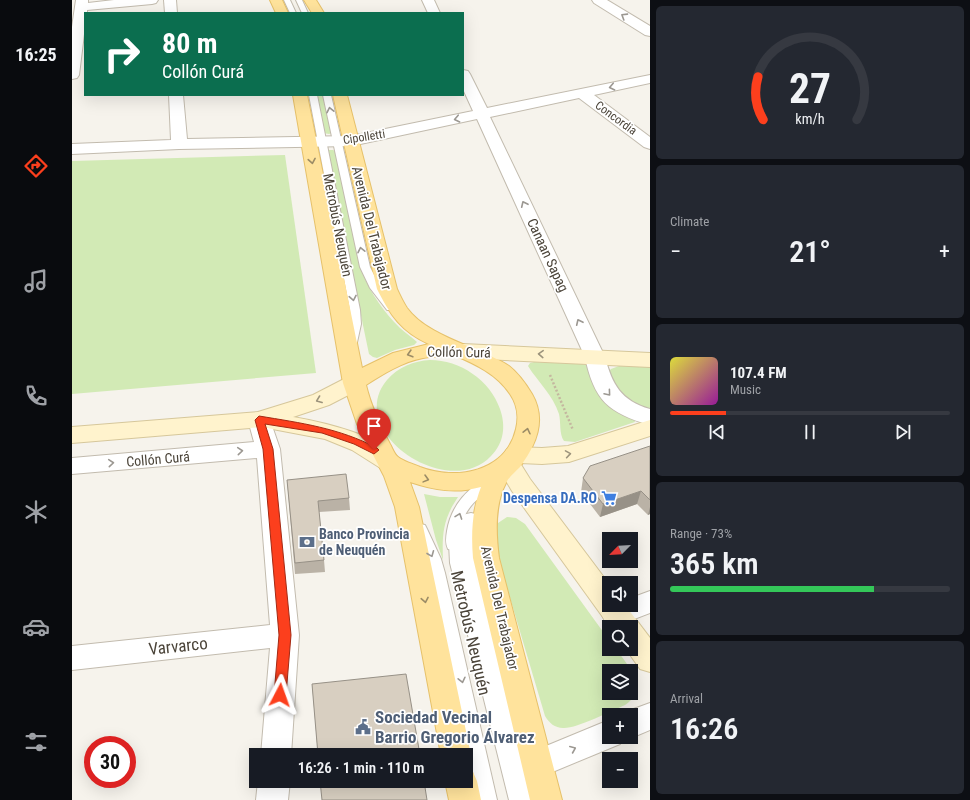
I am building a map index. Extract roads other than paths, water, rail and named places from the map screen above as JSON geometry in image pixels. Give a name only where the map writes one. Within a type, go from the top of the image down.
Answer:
[{"type":"main road","points":[[276,0],[282,12]]},
{"type":"main road","points":[[310,0],[317,12]]},
{"type":"main road","name":"Avenida Del Trabajador","points":[[301,96],[330,141],[393,304],[413,327],[430,338],[463,351],[496,367],[506,375],[523,397],[528,410],[529,422],[527,434],[522,445],[506,467],[489,499],[485,518],[484,538],[486,558],[546,800]]},
{"type":"main road","name":"Avenida Del Trabajador","points":[[340,96],[330,141],[348,355],[358,398],[368,424],[390,463],[402,489],[407,507],[455,748]]},
{"type":"main road","name":"Collón Curá","points":[[354,383],[384,365],[410,354],[437,350],[463,351]]},
{"type":"main road","name":"Collón Curá","points":[[390,463],[422,478],[452,483],[483,478],[506,467]]},
{"type":"main road","points":[[462,788],[465,800]]},
{"type":"street","points":[[72,75],[81,3],[152,0]]},
{"type":"street","points":[[170,0],[171,12]]},
{"type":"street","points":[[428,0],[434,12]]},
{"type":"street","points":[[598,0],[650,32]]},
{"type":"street","name":"Canaan Sapag","points":[[464,76],[595,357],[603,386],[610,395],[627,409],[650,418]]},
{"type":"street","name":"Cipolletti","points":[[72,149],[178,144],[330,141],[482,114],[650,79]]},
{"type":"street","name":"Concordia","points":[[582,93],[650,144]]},
{"type":"street","points":[[176,96],[178,144]]},
{"type":"street","name":"Collón Curá","points":[[463,351],[650,360]]},
{"type":"street","name":"Collón Curá","points":[[259,420],[320,400],[354,383]]},
{"type":"street","points":[[259,420],[268,449],[285,635],[277,748]]},
{"type":"street","name":"Collón Curá","points":[[72,435],[259,420],[323,430],[374,450],[390,463]]},
{"type":"street","points":[[650,428],[569,454],[542,456],[506,467],[650,660]]},
{"type":"street","name":"Collón Curá","points":[[72,466],[268,449]]},
{"type":"street","points":[[471,522],[471,545],[474,570],[514,721],[525,800],[463,563],[462,543],[471,522]]},
{"type":"street","points":[[618,617],[650,602]]},
{"type":"street","name":"Varvarco","points":[[72,658],[285,635]]},
{"type":"street","points":[[638,721],[650,716]]},
{"type":"street","points":[[537,764],[602,737]]},
{"type":"street","points":[[272,800],[273,788]]},
{"type":"lane","points":[[287,0],[293,12]]},
{"type":"lane","points":[[299,0],[305,12]]},
{"type":"lane","points":[[313,96],[330,141]]},
{"type":"lane","points":[[327,96],[330,141]]},
{"type":"lane","name":"Metrobús Neuquén","points":[[506,467],[464,505],[459,515],[455,530],[453,548],[457,575],[510,800]]},
{"type":"lane","name":"Metrobús Neuquén","points":[[407,507],[434,559],[488,800]]},
{"type":"place","name":"Despensa DA.RO","points":[[609,498]]},
{"type":"place","name":"Banco Provincia de Neuquén","points":[[307,542]]},
{"type":"place","name":"Sociedad Vecinal Barrio Gregorio Álvarez","points":[[363,727]]}]
